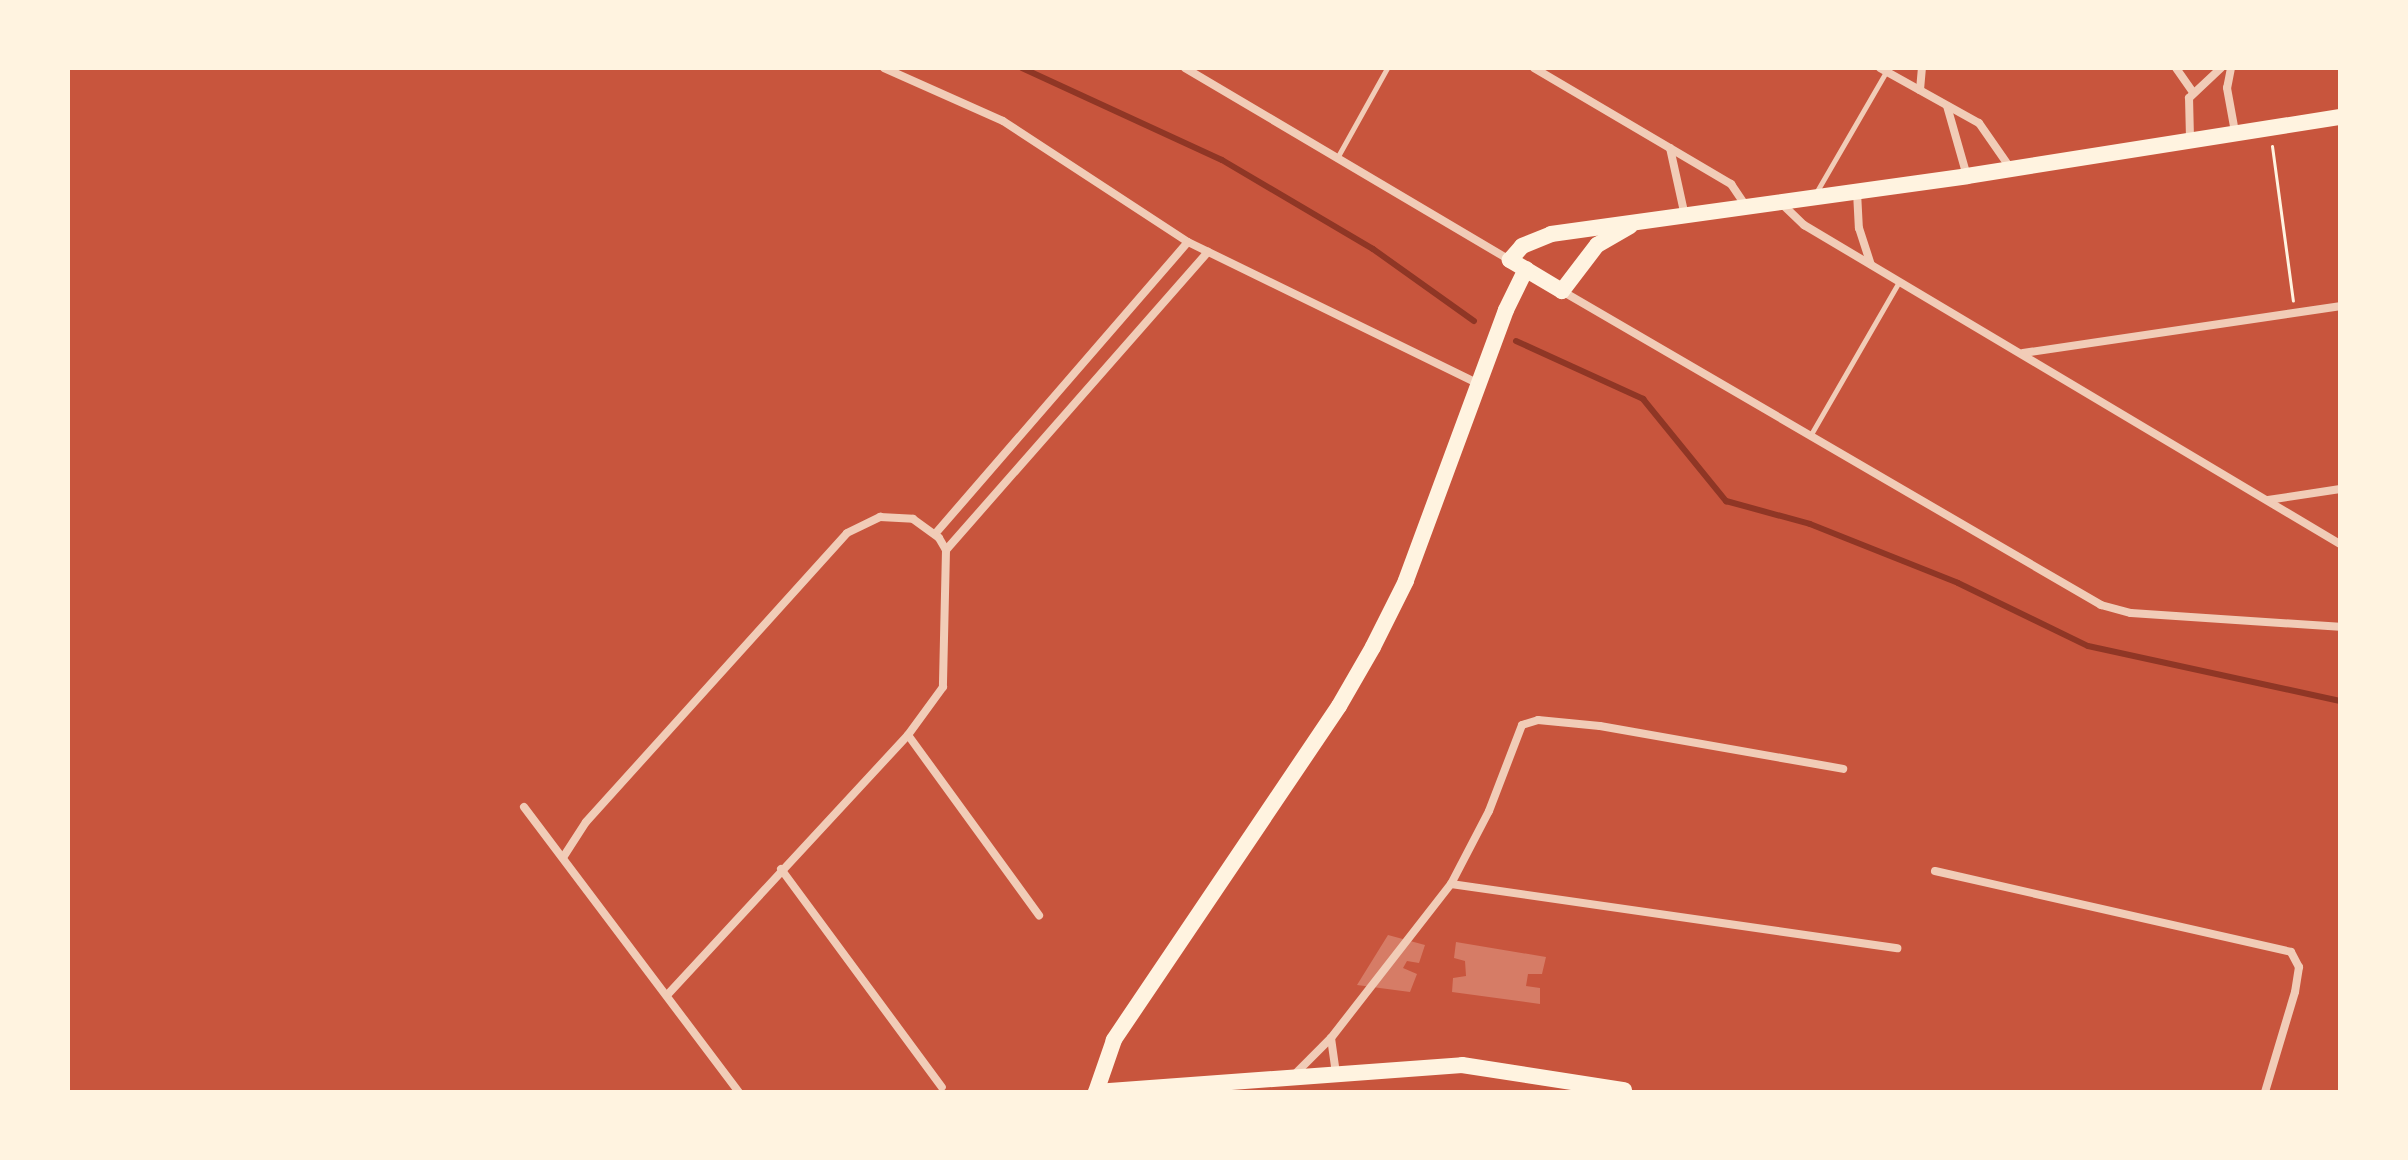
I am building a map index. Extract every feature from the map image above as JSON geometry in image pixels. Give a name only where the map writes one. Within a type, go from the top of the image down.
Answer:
[{"type":"main road","points":[[1630,226],[1590,251],[1562,291],[1510,260],[1542,236],[1967,176],[2190,138],[2340,117]]},
{"type":"main road","points":[[1526,269],[1479,384],[1406,581],[1373,647],[1339,706],[1114,1040],[1095,1092],[1295,1074],[1462,1065],[1628,1091]]},
{"type":"street","points":[[884,68],[1003,121],[1188,242],[1479,384]]},
{"type":"street","points":[[1185,68],[1510,260]]},
{"type":"street","points":[[1534,68],[1731,184],[1747,208]]},
{"type":"street","points":[[1920,90],[1922,68]]},
{"type":"street","points":[[2176,68],[2193,92]]},
{"type":"street","points":[[2190,138],[2187,105],[2193,92],[2221,68]]},
{"type":"street","points":[[2231,68],[2227,88],[2235,132]]},
{"type":"street","points":[[1884,70],[1990,132],[2012,169]]},
{"type":"street","points":[[1946,106],[1967,176]]},
{"type":"street","points":[[1670,147],[1685,218]]},
{"type":"street","points":[[1857,192],[1859,228],[1871,264]]},
{"type":"street","points":[[1781,203],[1804,225],[2340,544]]},
{"type":"street","points":[[937,536],[1188,242]]},
{"type":"street","points":[[946,550],[1208,252]]},
{"type":"street","points":[[1562,291],[2101,605],[2131,613],[2340,627]]},
{"type":"street","points":[[2022,353],[2340,306]]},
{"type":"street","points":[[2268,500],[2340,489]]},
{"type":"street","points":[[564,856],[586,822],[847,533],[880,517],[913,519],[937,536],[946,550],[943,687],[908,735],[669,993]]},
{"type":"street","points":[[1295,1074],[1331,1038],[1451,884],[1489,811],[1512,741],[1522,725],[1530,722],[1600,726],[1843,769]]},
{"type":"street","points":[[908,735],[1039,915]]},
{"type":"street","points":[[524,807],[669,993],[739,1092]]},
{"type":"street","points":[[781,869],[942,1087]]},
{"type":"street","points":[[1935,871],[2291,952],[2299,967],[2295,992],[2265,1092]]},
{"type":"street","points":[[1451,884],[1897,948]]},
{"type":"street","points":[[1331,1038],[1336,1072]]},
{"type":"lane","points":[[1337,158],[1387,68]]},
{"type":"lane","points":[[1812,199],[1884,70]]},
{"type":"lane","points":[[1810,436],[1899,282]]},
{"type":"path","points":[[2272,150],[2295,312]]},
{"type":"building","points":[[1388,935],[1425,945],[1419,963],[1407,961],[1403,968],[1417,974],[1410,992],[1357,985]]},
{"type":"building","points":[[1456,942],[1546,957],[1542,974],[1528,974],[1526,986],[1540,988],[1540,1004],[1452,992],[1453,978],[1466,976],[1465,961],[1454,958]]},
{"type":"waterway","points":[[1022,68],[1222,160],[1373,249],[1474,321]]},
{"type":"waterway","points":[[1516,341],[1643,399],[1726,501],[1810,524],[1958,583],[2088,646],[2340,701]]}]
